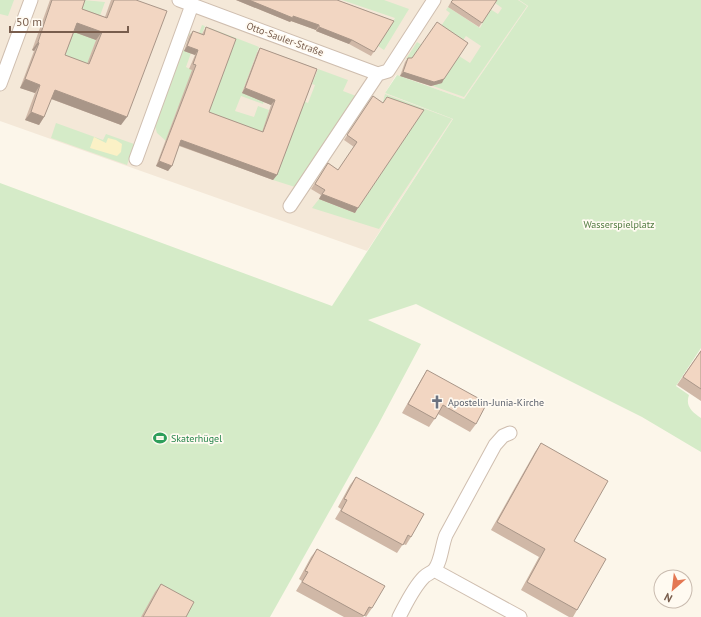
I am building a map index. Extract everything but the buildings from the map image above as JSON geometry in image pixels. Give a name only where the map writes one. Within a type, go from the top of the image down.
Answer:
[{"type":"street","points":[[0,84],[31,0]]},
{"type":"street","name":"Otto-Sauler-Straße","points":[[179,0],[378,74]]},
{"type":"street","points":[[290,206],[378,74],[388,71],[434,0]]},
{"type":"street","points":[[136,159],[192,5]]},
{"type":"street","points":[[399,617],[414,590],[424,577],[434,570],[439,561],[441,547],[446,535],[495,445],[503,436],[510,433]]},
{"type":"street","points":[[434,570],[520,617]]},
{"type":"shaded area","points":[[0,0],[519,0],[528,6],[464,99],[396,75],[385,93],[453,119],[367,251],[0,121]]},
{"type":"green space","points":[[0,0],[14,0],[8,16],[0,14]]},
{"type":"green space","points":[[83,0],[105,2],[97,24],[96,40],[89,59],[106,81],[61,59]]},
{"type":"green space","points":[[342,0],[384,0],[409,9],[384,50],[378,46],[395,18]]},
{"type":"green space","points":[[497,0],[518,0],[527,6],[464,97],[433,86],[417,66],[406,59],[417,42],[422,45],[459,56],[470,63],[481,46],[466,36],[461,43],[441,26],[450,13],[446,10],[448,7],[480,28],[490,9],[498,14],[502,8],[495,3]]},
{"type":"green space","name":"Wasserspielplatz","points":[[519,0],[701,0],[701,348],[676,386],[689,395],[688,402],[690,408],[701,418],[701,452],[642,417],[416,304],[368,320],[421,344],[378,425],[270,617],[0,617],[0,183],[332,306],[453,119],[385,93],[397,75],[464,99],[528,6]]},
{"type":"green space","points":[[202,25],[205,26],[200,39],[189,35],[183,50],[191,53],[186,67],[192,70],[210,28],[259,47],[242,93],[274,76],[263,104],[241,96],[235,111],[254,117],[258,106],[269,110],[267,118],[303,101],[308,103],[315,85],[312,84],[318,69],[348,80],[343,91],[356,96],[295,187],[273,180],[178,107],[166,141],[157,133],[154,123],[187,32],[198,36]]},
{"type":"green space","points":[[385,94],[452,119],[379,229],[312,208],[319,199],[355,213],[420,115],[383,102]]},
{"type":"green space","points":[[56,123],[103,140],[106,134],[134,144],[127,165],[51,138]]},
{"type":"sand","points":[[94,137],[106,143],[108,138],[116,140],[122,144],[121,152],[117,156],[90,148]]},
{"type":"place","name":"Apostelin-Junia-Kirche","points":[[437,402]]},
{"type":"place","name":"Skaterhügel","points":[[160,438]]}]
